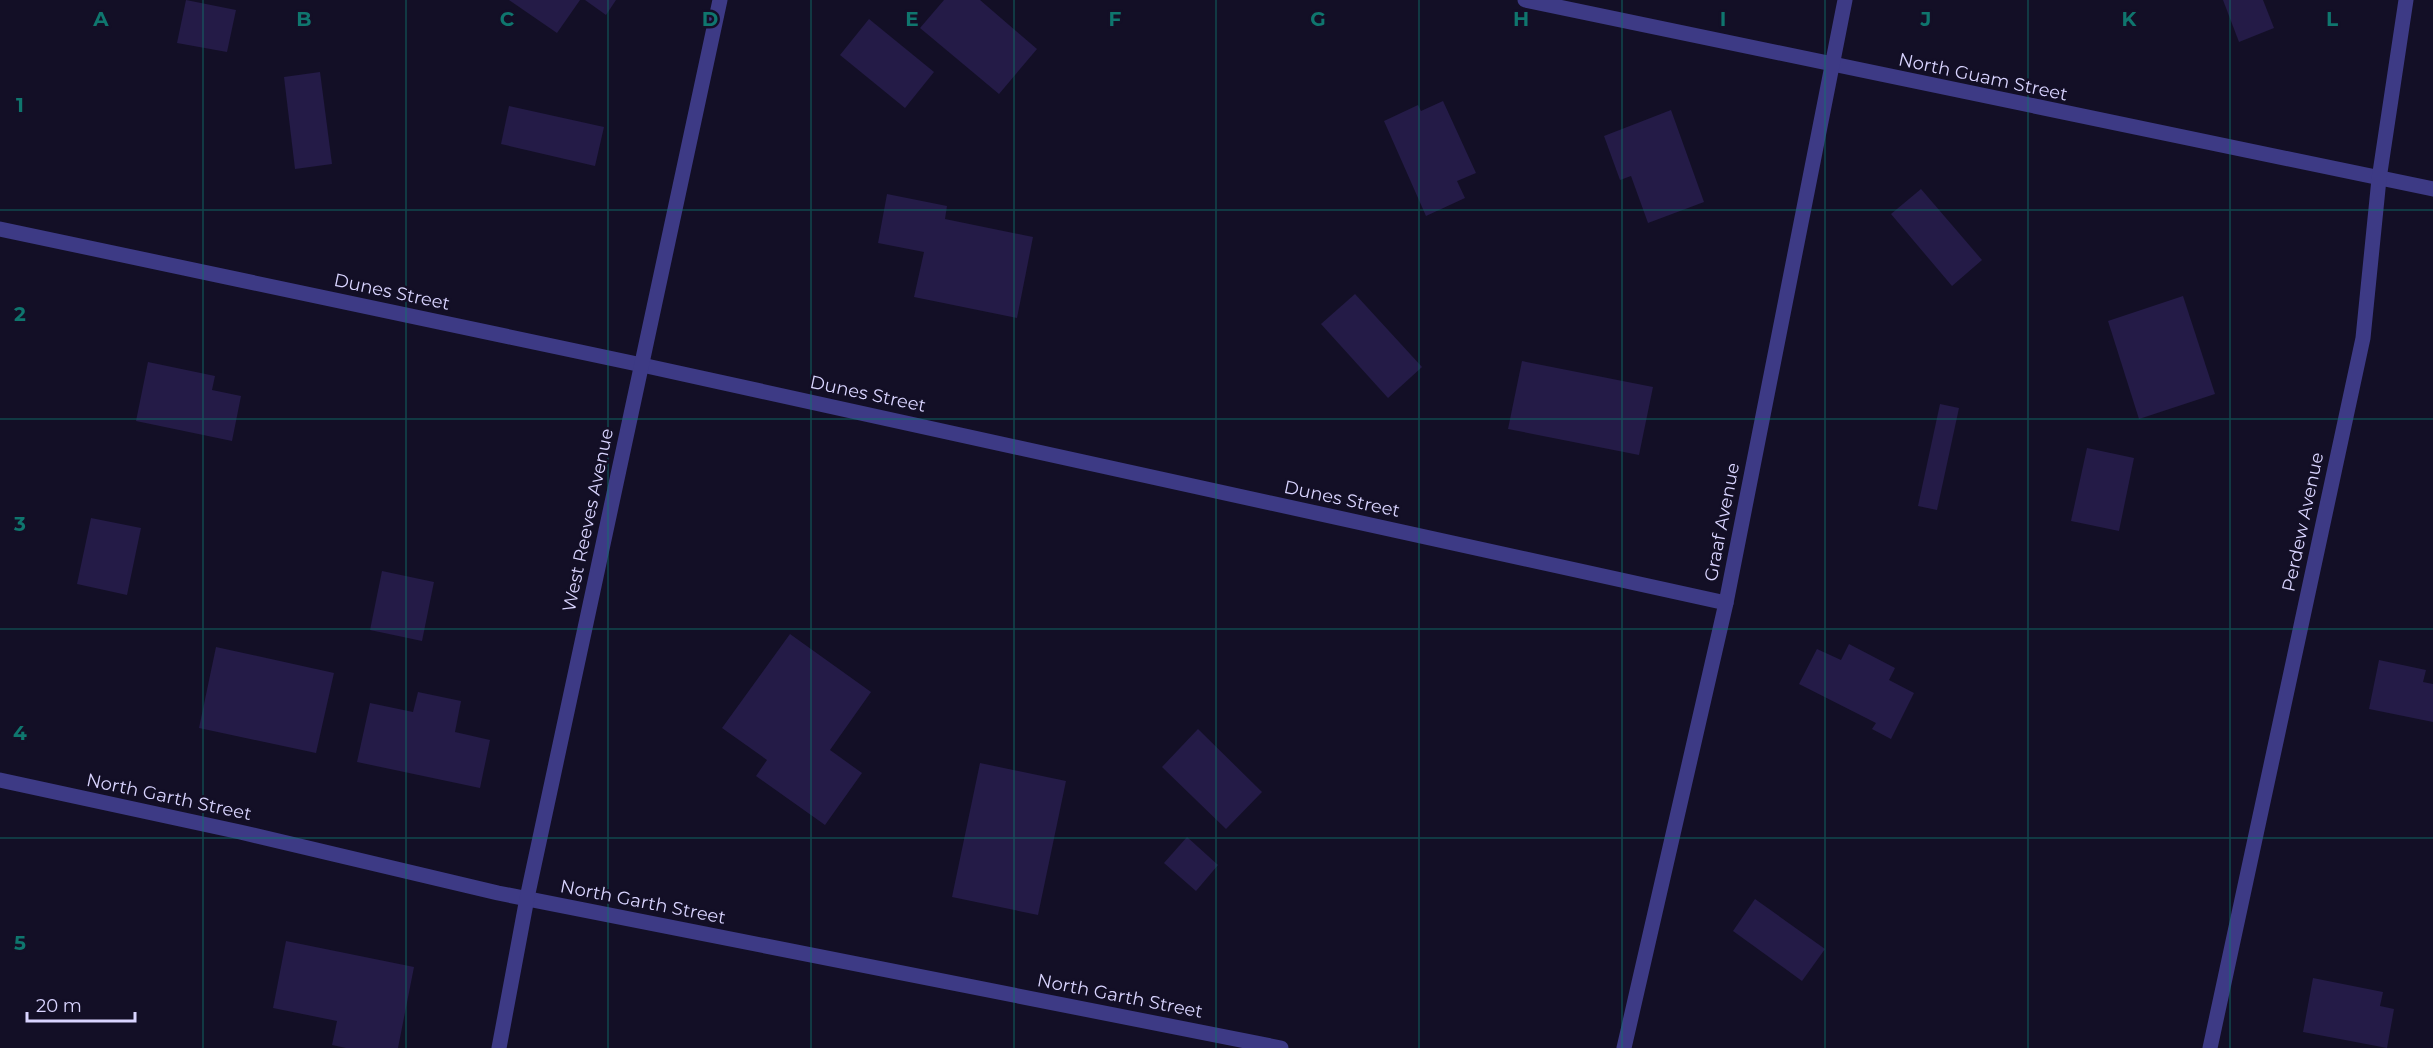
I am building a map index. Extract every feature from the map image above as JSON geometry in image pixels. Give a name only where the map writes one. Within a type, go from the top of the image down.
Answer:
[{"type":"street","name":"West Reeves Avenue","points":[[499,1048],[527,898],[720,0]]},
{"type":"street","name":"North Guam Street","points":[[1525,0],[2433,189]]},
{"type":"street","name":"Graaf Avenue","points":[[1624,1048],[1726,603],[1845,0]]},
{"type":"street","name":"Perdew Avenue","points":[[2210,1048],[2363,338],[2379,179],[2406,0]]},
{"type":"street","name":"Dunes Street","points":[[0,229],[642,365],[1726,603]]},
{"type":"street","name":"North Garth Street","points":[[0,780],[527,898],[1281,1048]]},
{"type":"building","points":[[186,0],[236,10],[227,52],[177,43]]},
{"type":"building","points":[[509,0],[580,0],[557,33]]},
{"type":"building","points":[[585,0],[616,0],[606,15]]},
{"type":"building","points":[[944,0],[980,0],[1037,49],[999,94],[920,28]]},
{"type":"building","points":[[2223,0],[2263,0],[2274,28],[2239,42]]},
{"type":"building","points":[[869,19],[934,72],[905,108],[840,55]]},
{"type":"building","points":[[320,72],[332,164],[295,169],[284,77]]},
{"type":"building","points":[[1443,101],[1476,173],[1457,181],[1465,198],[1426,216],[1384,121],[1418,105],[1421,111]]},
{"type":"building","points":[[509,106],[604,127],[595,166],[501,144]]},
{"type":"building","points":[[1671,110],[1704,202],[1648,223],[1631,176],[1620,180],[1604,136]]},
{"type":"building","points":[[1921,189],[1982,260],[1952,286],[1891,214]]},
{"type":"building","points":[[887,194],[947,206],[945,219],[1033,237],[1017,318],[914,297],[924,252],[878,243]]},
{"type":"building","points":[[1355,294],[1422,367],[1388,398],[1321,324]]},
{"type":"building","points":[[2183,296],[2215,394],[2139,419],[2108,321]]},
{"type":"building","points":[[1522,361],[1653,387],[1639,455],[1508,429]]},
{"type":"building","points":[[148,362],[215,376],[212,390],[241,396],[232,441],[136,421]]},
{"type":"building","points":[[1940,404],[1959,408],[1937,510],[1918,506]]},
{"type":"building","points":[[2087,448],[2134,458],[2119,531],[2071,521]]},
{"type":"building","points":[[91,518],[141,528],[127,595],[77,584]]},
{"type":"building","points":[[382,571],[434,582],[422,641],[370,630]]},
{"type":"building","points":[[790,634],[871,692],[830,750],[862,773],[825,825],[756,776],[767,760],[722,728]]},
{"type":"building","points":[[1849,644],[1895,668],[1889,680],[1914,693],[1891,739],[1872,729],[1876,723],[1799,684],[1817,649],[1841,660]]},
{"type":"building","points":[[216,647],[334,673],[316,753],[199,728]]},
{"type":"building","points":[[2379,660],[2426,670],[2423,682],[2433,684],[2433,722],[2369,709]]},
{"type":"building","points":[[418,692],[461,701],[455,732],[490,740],[480,788],[357,762],[370,703],[413,712]]},
{"type":"building","points":[[1198,729],[1262,792],[1226,829],[1162,767]]},
{"type":"building","points":[[980,763],[1066,781],[1038,915],[952,897]]},
{"type":"building","points":[[1187,837],[1218,865],[1196,891],[1164,863]]},
{"type":"building","points":[[1755,899],[1825,949],[1802,981],[1733,931]]},
{"type":"building","points":[[286,941],[414,967],[398,1048],[346,1048],[332,1045],[337,1021],[273,1008]]},
{"type":"building","points":[[2313,978],[2383,992],[2380,1006],[2394,1009],[2387,1048],[2303,1032]]}]
